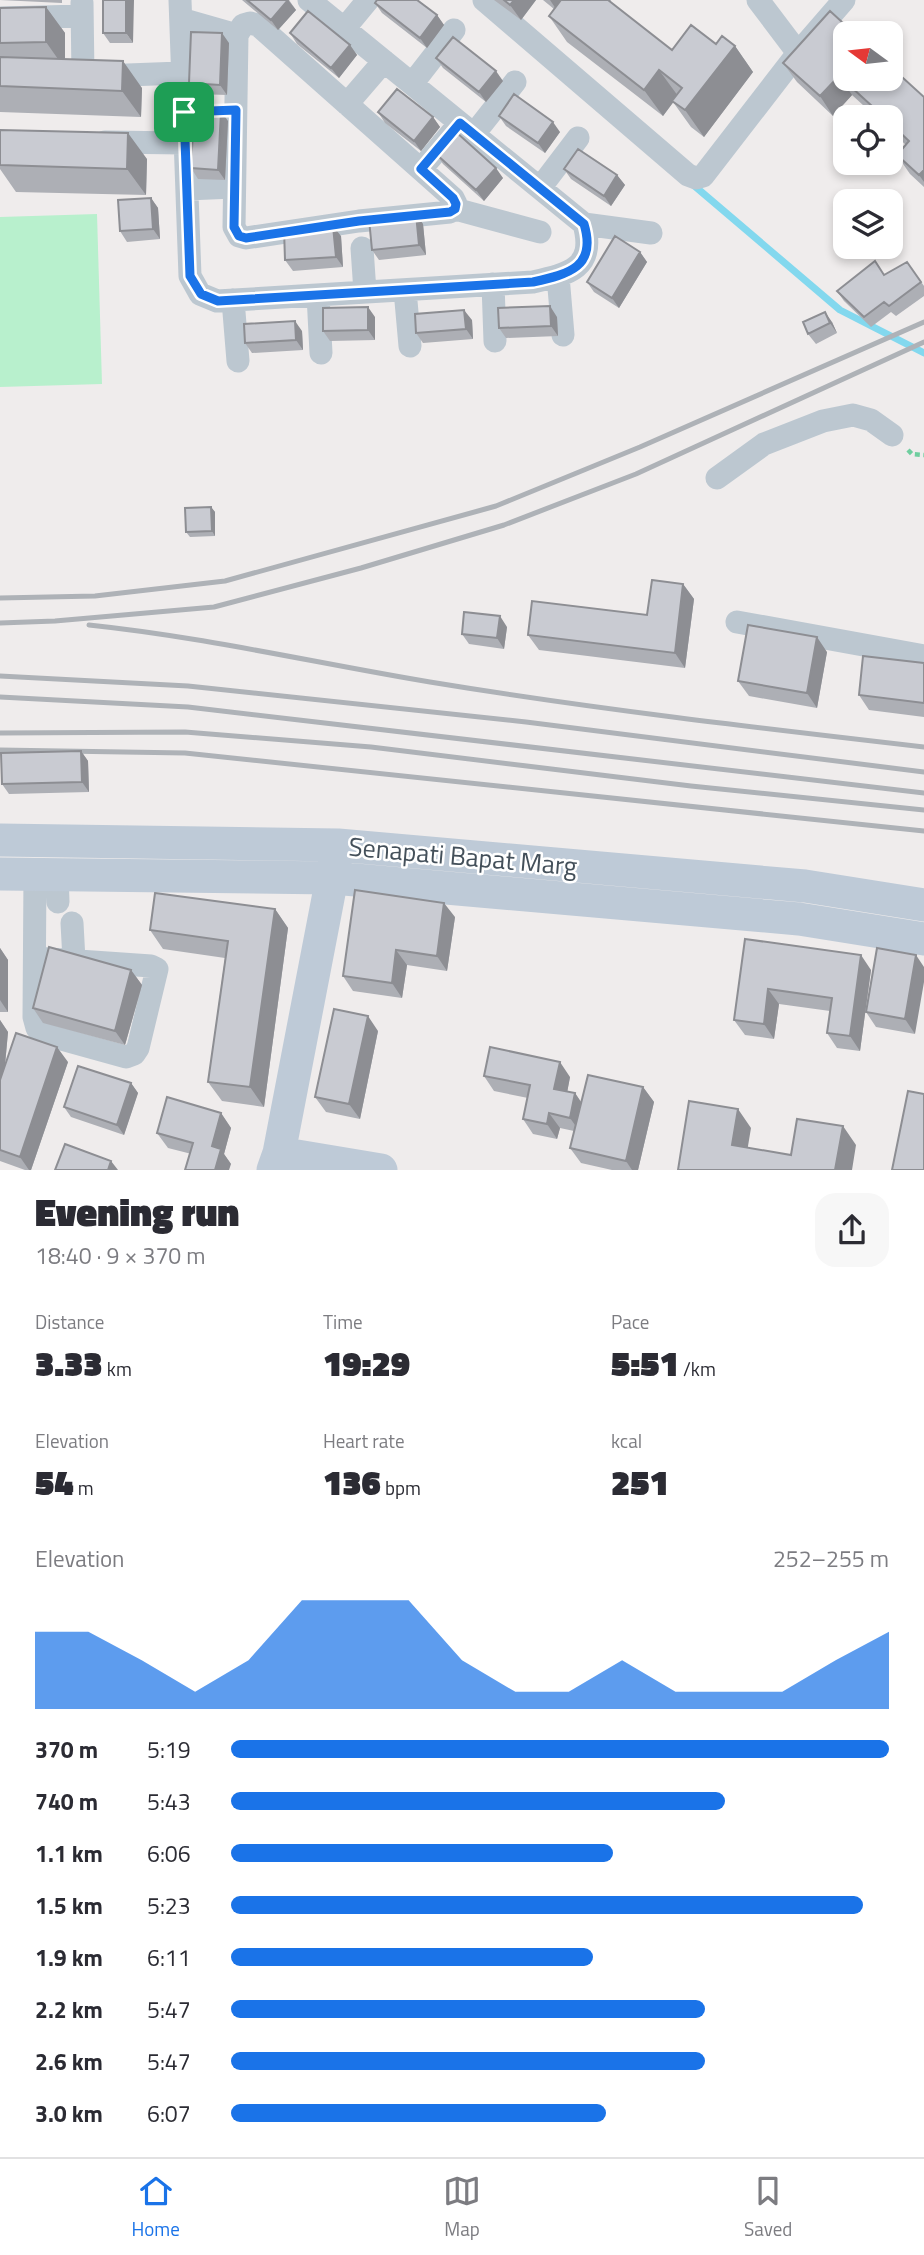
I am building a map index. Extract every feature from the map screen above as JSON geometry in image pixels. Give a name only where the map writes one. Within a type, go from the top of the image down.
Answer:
[{"type":"main road","name":"Senapati Bapat Marg","points":[[0,840],[338,845],[805,886],[924,905]]},
{"type":"main road","points":[[338,845],[276,1162],[381,1170]]},
{"type":"main road","points":[[494,892],[497,859]]},
{"type":"main road","name":"Senapati Bapat Marg","points":[[0,874],[50,883],[332,878],[799,919],[924,939]]},
{"type":"main road","points":[[681,909],[683,875]]},
{"type":"street","points":[[344,29],[368,0]]},
{"type":"street","points":[[484,0],[688,175],[696,178],[703,176],[798,53],[844,0]]},
{"type":"street","points":[[758,0],[798,53]]},
{"type":"street","points":[[281,45],[312,2],[584,224],[651,233]]},
{"type":"street","points":[[0,18],[82,8],[83,76]]},
{"type":"street","points":[[237,35],[180,9],[190,276],[201,294],[218,301],[533,282],[558,276],[578,267],[587,252],[588,237],[584,224]]},
{"type":"street","points":[[455,209],[453,198],[258,25],[243,25],[237,35],[234,187],[234,227],[239,236],[246,238],[359,221],[450,212],[455,209],[540,232]]},
{"type":"street","points":[[412,84],[454,30]]},
{"type":"street","points":[[347,104],[383,61]]},
{"type":"street","points":[[55,77],[181,73]]},
{"type":"street","points":[[421,169],[515,82]]},
{"type":"street","points":[[184,112],[236,110]]},
{"type":"street","points":[[540,188],[578,138]]},
{"type":"street","points":[[79,142],[185,143]]},
{"type":"street","points":[[187,189],[234,187]]},
{"type":"street","points":[[362,248],[365,292]]},
{"type":"street","points":[[558,276],[563,335]]},
{"type":"street","points":[[492,284],[495,341]]},
{"type":"street","points":[[405,290],[410,346]]},
{"type":"street","points":[[317,295],[321,353]]},
{"type":"street","points":[[233,300],[238,361]]},
{"type":"street","points":[[717,478],[764,444],[823,421],[853,415],[871,420],[892,435]]},
{"type":"street","points":[[737,622],[924,656]]},
{"type":"street","points":[[35,958],[151,966],[157,969],[138,1048],[134,1054],[126,1057],[43,1034],[37,1028],[34,1017],[35,958],[50,883]]},
{"type":"street","points":[[72,923],[74,960]]},
{"type":"green space","points":[[97,214],[102,384],[0,387],[0,217]]},
{"type":"building","points":[[103,0],[126,0],[126,33],[103,33]]},
{"type":"building","points":[[247,0],[288,0],[271,20]]},
{"type":"building","points":[[377,0],[417,0],[437,15],[420,38],[375,3]]},
{"type":"building","points":[[561,0],[608,0],[672,50],[691,25],[716,44],[722,36],[735,46],[685,110],[672,101],[682,88],[659,70],[644,90],[549,16]]},
{"type":"building","points":[[46,7],[46,42],[0,43],[0,8]]},
{"type":"building","points":[[308,11],[350,45],[331,68],[290,33]]},
{"type":"building","points":[[830,11],[841,21],[833,21],[833,82],[820,96],[783,63]]},
{"type":"building","points":[[191,32],[222,33],[220,85],[189,83]]},
{"type":"building","points":[[453,37],[496,71],[479,92],[436,58]]},
{"type":"building","points":[[0,57],[123,61],[122,91],[0,86]]},
{"type":"building","points":[[903,78],[924,97],[924,170],[919,175],[903,160],[903,148],[909,141],[903,135],[903,105],[871,105],[855,91],[903,91]]},
{"type":"building","points":[[397,89],[433,117],[414,141],[378,112]]},
{"type":"building","points":[[514,94],[553,122],[538,143],[499,116]]},
{"type":"building","points":[[194,110],[221,111],[218,170],[191,168]]},
{"type":"building","points":[[0,130],[128,133],[127,169],[0,165]]},
{"type":"building","points":[[456,132],[496,168],[476,190],[436,154]]},
{"type":"building","points":[[578,149],[617,175],[604,196],[564,169]]},
{"type":"building","points":[[151,198],[153,229],[120,231],[118,200]]},
{"type":"building","points":[[416,214],[419,245],[372,250],[369,219]]},
{"type":"building","points":[[333,226],[336,257],[285,260],[284,229]]},
{"type":"building","points":[[615,236],[640,252],[612,298],[587,282]]},
{"type":"building","points":[[875,261],[884,275],[907,262],[921,282],[889,306],[884,302],[864,317],[837,291]]},
{"type":"building","points":[[550,306],[551,326],[499,328],[498,308]]},
{"type":"building","points":[[368,307],[368,330],[323,331],[323,308]]},
{"type":"building","points":[[464,310],[466,329],[416,333],[415,314]]},
{"type":"building","points":[[825,312],[830,323],[808,334],[803,322]]},
{"type":"building","points":[[295,321],[296,340],[245,343],[244,324]]},
{"type":"building","points":[[211,507],[212,531],[186,532],[185,508]]},
{"type":"building","points":[[652,580],[683,584],[675,653],[528,635],[532,601],[647,615]]},
{"type":"building","points":[[464,612],[500,616],[497,638],[462,634]]},
{"type":"building","points":[[748,625],[817,637],[807,693],[738,681]]},
{"type":"building","points":[[863,656],[924,663],[924,703],[859,695]]},
{"type":"building","points":[[81,751],[82,782],[2,784],[1,753]]},
{"type":"building","points":[[355,890],[444,903],[437,956],[396,950],[392,983],[343,976]]},
{"type":"building","points":[[155,893],[275,909],[250,1087],[208,1082],[228,941],[150,930]]},
{"type":"building","points":[[745,939],[861,955],[850,1036],[827,1033],[832,998],[768,989],[764,1024],[734,1020]]},
{"type":"building","points":[[49,947],[131,970],[115,1031],[33,1008]]},
{"type":"building","points":[[877,948],[916,955],[905,1019],[866,1012]]},
{"type":"building","points":[[334,1009],[368,1016],[349,1104],[315,1097]]},
{"type":"building","points":[[16,1033],[57,1047],[20,1157],[0,1150],[0,1080]]},
{"type":"building","points":[[490,1047],[560,1062],[554,1089],[575,1093],[570,1118],[549,1113],[547,1124],[523,1119],[530,1085],[484,1076]]},
{"type":"building","points":[[78,1066],[131,1083],[117,1125],[64,1107]]},
{"type":"building","points":[[588,1075],[643,1087],[626,1161],[570,1148]]},
{"type":"building","points":[[908,1091],[924,1094],[924,1170],[892,1170]]},
{"type":"building","points":[[167,1097],[221,1113],[212,1146],[221,1149],[215,1170],[185,1170],[193,1143],[157,1133]]},
{"type":"building","points":[[689,1101],[738,1109],[732,1145],[791,1155],[797,1119],[843,1126],[835,1170],[678,1170]]},
{"type":"building","points":[[65,1144],[111,1161],[108,1170],[55,1170]]},
{"type":"waterway","points":[[691,183],[840,310],[924,353]]},
{"type":"railway","points":[[0,598],[95,596],[225,581],[496,506],[640,447],[924,322]]},
{"type":"railway","points":[[0,623],[55,621],[214,607],[361,568],[504,525],[636,474],[924,342]]},
{"type":"railway","points":[[89,625],[175,636],[430,682],[553,701],[924,747]]},
{"type":"railway","points":[[0,676],[188,686],[526,722],[924,772]]},
{"type":"railway","points":[[0,697],[188,707],[924,793]]},
{"type":"railway","points":[[0,733],[185,732],[371,747],[691,786],[924,810]]},
{"type":"railway","points":[[0,750],[185,753],[924,831]]},
{"type":"route","points":[[236,110],[234,227],[239,236],[246,238],[359,221],[450,212],[455,209],[453,198],[421,169],[460,123],[584,224],[588,237],[587,252],[578,267],[558,276],[533,282],[218,301],[201,294],[190,276],[184,112],[236,110]]}]
